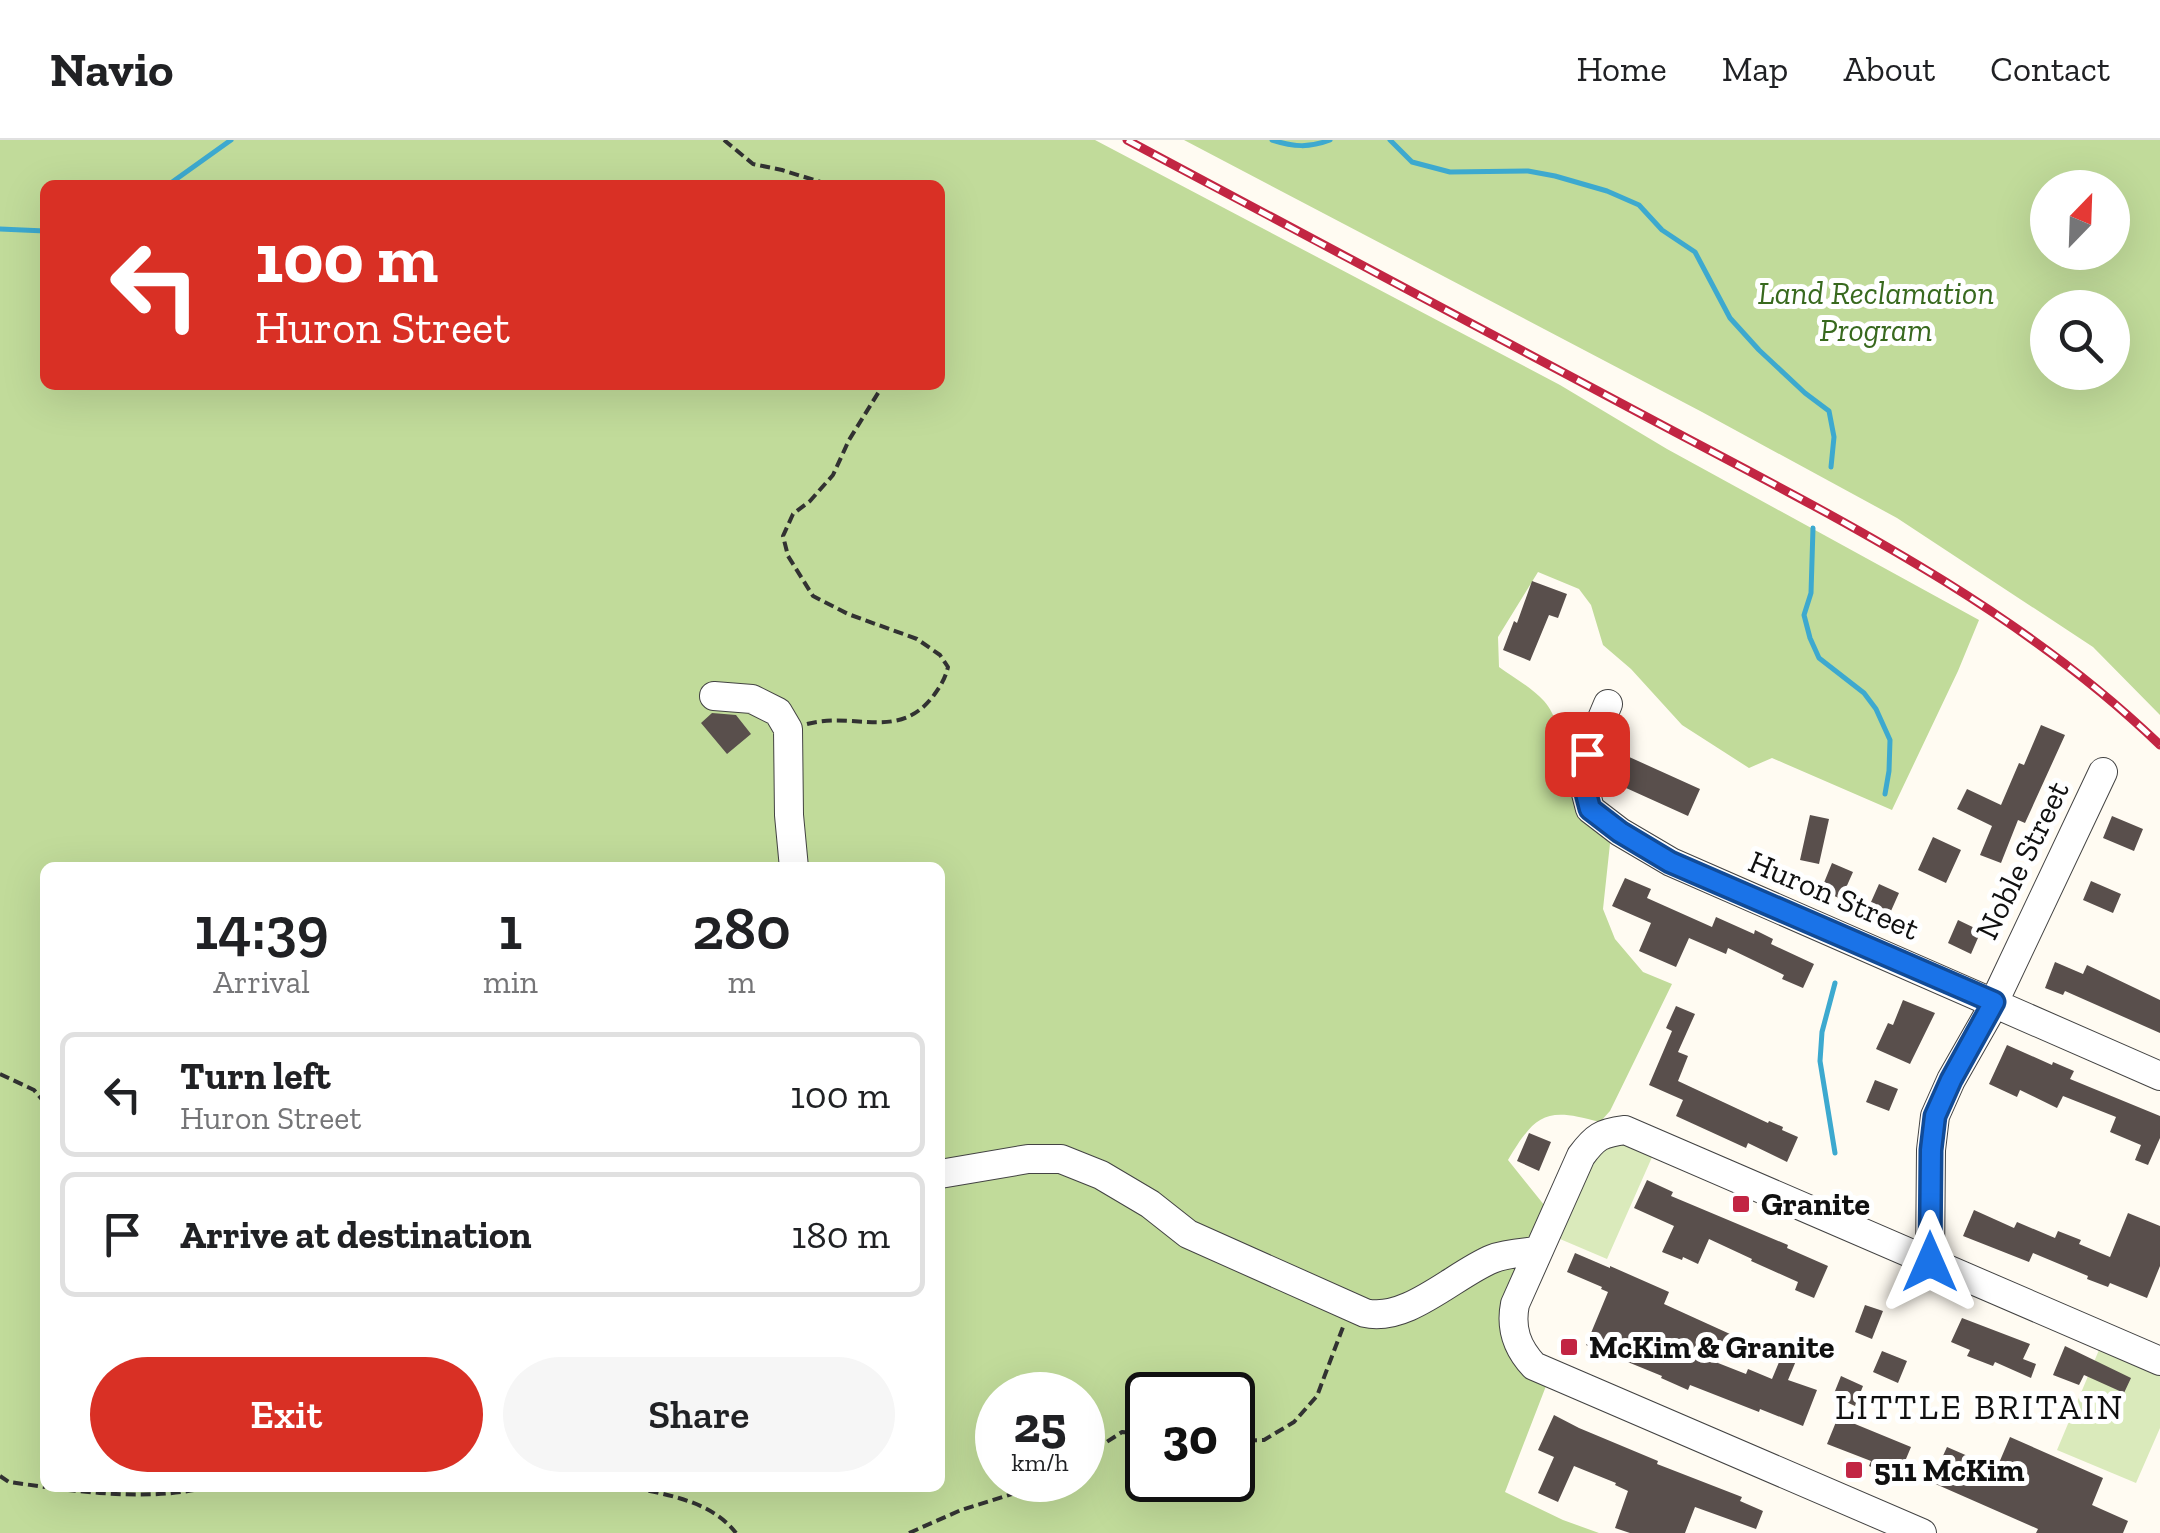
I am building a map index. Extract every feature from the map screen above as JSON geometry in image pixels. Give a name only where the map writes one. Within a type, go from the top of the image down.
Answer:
[{"type":"street","points":[[714,696],[752,699],[778,712],[788,729],[793,862]]},
{"type":"street","name":"Huron Street","points":[[1608,704],[1587,754],[1582,778],[1590,809],[1620,832],[1670,862],[2160,1076]]},
{"type":"street","name":"Noble Street","points":[[1930,1262],[1935,1116],[2103,772]]},
{"type":"street","points":[[1922,1533],[1534,1366],[1521,1352],[1512,1320],[1515,1304],[1581,1156],[1594,1138],[1625,1130],[2160,1361]]},
{"type":"street","points":[[945,1173],[1028,1159],[1061,1158],[1150,1204],[1188,1234],[1378,1316],[1404,1309],[1488,1260],[1506,1254],[1538,1252]]},
{"type":"path","points":[[724,140],[753,164],[814,180]]},
{"type":"path","points":[[788,729],[825,720],[906,720],[926,706],[944,681],[948,667],[940,655],[917,638],[848,614],[814,596],[788,556],[783,536],[793,514],[810,502],[833,475],[848,440],[880,390]]},
{"type":"path","points":[[0,1074],[34,1090],[40,1097]]},
{"type":"path","points":[[1255,1440],[1264,1440],[1294,1422],[1317,1396],[1352,1306]]},
{"type":"path","points":[[0,1476],[9,1482],[40,1486]]},
{"type":"path","points":[[88,1492],[186,1492]]},
{"type":"path","points":[[653,1492],[681,1498],[726,1520],[736,1533]]},
{"type":"path","points":[[909,1533],[987,1502]]},
{"type":"green space","points":[[0,140],[1095,140],[1560,385],[1667,449],[1979,620],[1892,810],[1772,758],[1749,768],[1682,725],[1631,669],[1603,645],[1591,605],[1579,589],[1538,572],[1498,637],[1499,667],[1544,701],[1562,740],[1570,784],[1612,825],[1603,909],[1615,939],[1643,972],[1672,984],[1610,1111],[1600,1122],[1567,1115],[1544,1118],[1527,1132],[1508,1160],[1553,1216],[1513,1305],[1534,1368],[1546,1386],[1505,1492],[1599,1533],[0,1533]]},
{"type":"green space","name":"Land Reclamation Program","points":[[1184,140],[2160,140],[2160,715],[2093,647],[1897,518]]},
{"type":"green space","points":[[1622,1144],[1653,1155],[1607,1259],[1560,1239],[1597,1154]]},
{"type":"green space","points":[[2104,1338],[2160,1362],[2160,1428],[2136,1483],[2057,1450]]},
{"type":"building","points":[[1532,581],[1567,594],[1558,618],[1549,615],[1530,661],[1503,650]]},
{"type":"building","points":[[712,713],[736,715],[751,734],[727,754],[701,723]]},
{"type":"building","points":[[2041,725],[2065,735],[2025,823],[2018,820],[2001,863],[1980,855],[1992,826],[1957,809],[1967,789],[2001,805]]},
{"type":"building","points":[[1627,756],[1700,789],[1688,816],[1615,783]]},
{"type":"building","points":[[1810,815],[1829,819],[1819,864],[1800,860]]},
{"type":"building","points":[[2112,816],[2143,829],[2134,851],[2103,838]]},
{"type":"building","points":[[1933,837],[1961,850],[1946,883],[1918,870]]},
{"type":"building","points":[[1832,863],[1853,872],[1841,899],[1821,890]]},
{"type":"building","points":[[1625,878],[1651,889],[1647,898],[1712,927],[1716,917],[1754,934],[1755,930],[1773,939],[1771,944],[1814,964],[1803,988],[1728,948],[1726,954],[1689,938],[1676,967],[1639,951],[1651,923],[1612,906]]},
{"type":"building","points":[[2091,881],[2121,894],[2113,913],[2083,900]]},
{"type":"building","points":[[1879,884],[1899,893],[1887,920],[1867,911]]},
{"type":"building","points":[[1958,920],[1981,931],[1971,954],[1948,943]]},
{"type":"building","points":[[2055,962],[2083,974],[2087,965],[2160,1000],[2160,1033],[2065,991],[2063,995],[2045,988]]},
{"type":"building","points":[[1903,1000],[1935,1013],[1910,1064],[1876,1049],[1888,1023],[1893,1025]]},
{"type":"building","points":[[1676,1006],[1695,1014],[1678,1052],[1688,1056],[1678,1081],[1798,1137],[1787,1162],[1676,1116],[1683,1100],[1649,1085],[1672,1031],[1666,1028]]},
{"type":"building","points":[[2007,1045],[2074,1071],[2070,1079],[2160,1116],[2160,1138],[2148,1165],[2135,1160],[2141,1145],[2110,1132],[2116,1117],[2063,1096],[2057,1108],[2020,1090],[2017,1097],[1989,1084]]},
{"type":"building","points":[[1875,1080],[1898,1089],[1889,1111],[1866,1102]]},
{"type":"building","points":[[1529,1133],[1551,1142],[1539,1171],[1517,1161]]},
{"type":"building","points":[[1647,1180],[1673,1192],[1671,1196],[1828,1266],[1814,1298],[1795,1290],[1798,1282],[1709,1239],[1698,1264],[1662,1252],[1674,1226],[1634,1208]]},
{"type":"building","points":[[1974,1210],[2014,1228],[2017,1222],[2055,1238],[2058,1231],[2110,1257],[2128,1213],[2160,1226],[2160,1266],[2147,1298],[2110,1283],[2108,1287],[2033,1253],[2029,1262],[1963,1236]]},
{"type":"building","points":[[1575,1253],[1669,1292],[1664,1304],[1730,1334],[1718,1363],[1772,1379],[1784,1350],[1798,1356],[1788,1380],[1817,1390],[1803,1426],[1690,1385],[1688,1390],[1586,1345],[1608,1292],[1567,1272]]},
{"type":"building","points":[[1865,1305],[1883,1311],[1872,1339],[1855,1332]]},
{"type":"building","points":[[1962,1318],[2030,1344],[2023,1359],[2036,1364],[2031,1378],[1995,1362],[1993,1366],[1967,1356],[1970,1350],[1951,1342]]},
{"type":"building","points":[[2065,1346],[2131,1378],[2124,1393],[2084,1375],[2079,1385],[2053,1375]]},
{"type":"building","points":[[1882,1351],[1907,1361],[1898,1383],[1873,1372]]},
{"type":"building","points":[[1841,1376],[1863,1386],[1855,1406],[1833,1396]]},
{"type":"building","points":[[1554,1415],[1658,1461],[1657,1464],[1742,1497],[1740,1501],[1763,1511],[1756,1529],[1695,1507],[1685,1533],[1630,1533],[1615,1528],[1628,1491],[1574,1466],[1558,1502],[1538,1493],[1554,1457],[1538,1450]]},
{"type":"building","points":[[1838,1417],[1911,1447],[1898,1478],[1869,1466],[1871,1461],[1827,1444]]},
{"type":"building","points":[[2010,1437],[2103,1478],[2092,1505],[2128,1521],[2123,1533],[2036,1533],[2038,1529],[1931,1482],[1947,1447],[1977,1460],[1979,1455],[1999,1463]]},
{"type":"waterway","points":[[175,180],[231,140]]},
{"type":"waterway","points":[[1272,140],[1301,146],[1330,140]]},
{"type":"waterway","points":[[1390,140],[1412,162],[1450,172],[1528,171],[1607,191],[1639,205],[1662,230],[1695,252],[1730,318],[1759,350],[1829,411],[1834,437],[1831,467]]},
{"type":"waterway","points":[[0,229],[40,231]]},
{"type":"waterway","points":[[1813,528],[1811,593],[1804,615],[1810,638],[1819,658],[1864,693],[1876,709],[1890,740],[1885,794]]},
{"type":"waterway","points":[[1835,983],[1822,1032],[1820,1061],[1835,1153]]},
{"type":"railway","points":[[1127,140],[1922,567],[2046,649],[2160,745]]},
{"type":"place","name":"Granite","points":[[1741,1204]]},
{"type":"place","name":"McKim & Granite","points":[[1569,1347]]},
{"type":"place","name":"511 McKim","points":[[1854,1470]]},
{"type":"district","name":"LITTLE BRITAIN","points":[[1980,1407]]},
{"type":"route","points":[[1587,754],[1582,778],[1590,809],[1620,832],[1670,862],[1994,1002],[1935,1116],[1930,1262]]}]
